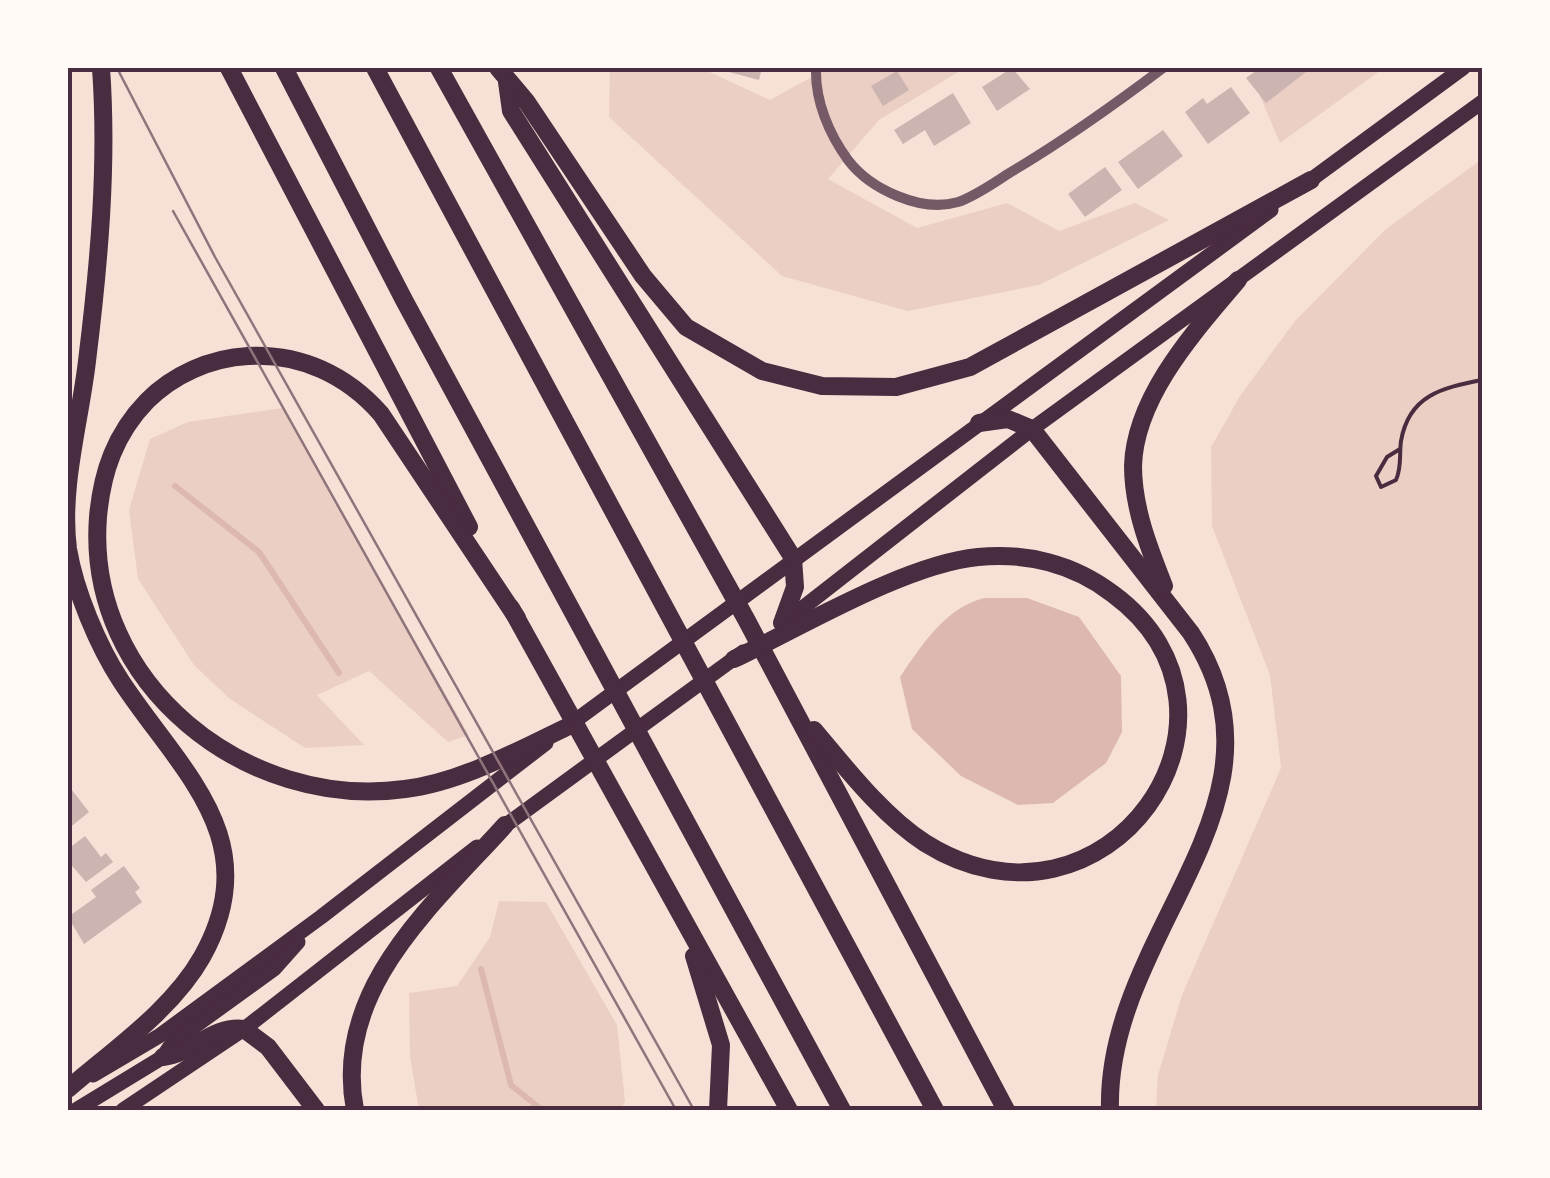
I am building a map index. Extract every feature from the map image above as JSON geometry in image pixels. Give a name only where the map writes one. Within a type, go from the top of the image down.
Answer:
[{"type":"highway","points":[[68,1089],[156,1010],[201,958],[216,925],[224,875],[218,829],[207,798],[118,677],[84,601],[68,548],[68,487],[100,234],[101,68]]},
{"type":"highway","points":[[229,68],[516,618],[790,1110]]},
{"type":"highway","points":[[284,68],[842,1110]]},
{"type":"highway","points":[[375,68],[935,1110]]},
{"type":"highway","points":[[439,68],[697,529],[1006,1110]]},
{"type":"highway","points":[[502,75],[526,101],[642,276],[686,326],[747,364],[822,386],[896,387],[970,367],[1312,180]]},
{"type":"highway","points":[[502,75],[511,111],[793,558],[795,588],[782,623]]},
{"type":"highway","points":[[1110,1110],[1123,1017],[1139,970],[1202,841],[1227,756],[1222,690],[1180,618],[1154,560],[1137,502],[1133,466],[1139,433],[1152,400],[1180,354],[1238,280]]},
{"type":"highway","points":[[516,618],[381,414],[367,398],[324,370],[259,355],[193,369],[154,394],[135,413],[110,457],[97,533],[102,581],[118,629],[158,695],[196,734],[226,754],[300,784],[375,792],[412,788],[458,774],[568,727]]},
{"type":"highway","points":[[978,423],[1008,419],[1032,429],[1180,618]]},
{"type":"highway","points":[[734,659],[872,593],[950,562],[1019,556],[1086,576],[1134,611],[1168,664],[1177,724],[1163,783],[1144,814],[1121,837],[1064,868],[1004,873],[944,854],[902,825],[786,695]]},
{"type":"highway","points":[[355,1110],[352,1050],[374,982],[425,914],[505,825]]},
{"type":"highway","points":[[672,900],[713,1008],[722,1045],[718,1110]]},
{"type":"highway","points":[[163,1056],[182,1054],[216,1031],[244,1028],[268,1047],[316,1110]]},
{"type":"main road","points":[[68,1089],[158,1036],[321,917],[793,558],[1463,68]]},
{"type":"main road","points":[[123,1110],[244,1028],[505,825],[782,623],[1032,429],[1482,102]]},
{"type":"main road","points":[[76,1110],[163,1056],[173,1042],[274,969],[321,917]]},
{"type":"street","points":[[816,68],[821,108],[836,144],[859,174],[889,193],[926,202],[955,203],[1082,129],[1164,68]]},
{"type":"path","points":[[1400,449],[1387,457],[1376,476],[1382,487],[1396,480],[1409,414],[1422,399],[1440,388],[1482,380]]},
{"type":"shaded area","points":[[610,68],[701,68],[770,100],[828,68],[965,68],[879,120],[828,179],[917,228],[1007,203],[1059,231],[1135,203],[1169,220],[1039,285],[908,311],[782,276],[609,117]]},
{"type":"shaded area","points":[[1282,68],[1384,68],[1280,143],[1257,89]]},
{"type":"shaded area","points":[[1482,159],[1482,1110],[1156,1110],[1158,1075],[1182,995],[1281,768],[1270,675],[1212,526],[1211,447],[1240,396],[1295,321],[1386,229]]},
{"type":"shaded area","points":[[282,408],[469,735],[448,742],[369,671],[317,695],[364,745],[305,748],[230,699],[194,665],[138,579],[129,510],[150,439],[188,422]]},
{"type":"shaded area","points":[[984,598],[1027,598],[1079,617],[1121,676],[1122,732],[1106,763],[1053,803],[1018,805],[961,776],[912,729],[900,677],[946,619]]},
{"type":"shaded area","points":[[499,901],[546,902],[617,1025],[625,1101],[621,1110],[419,1110],[410,1057],[409,993],[457,986],[490,937]]},
{"type":"building","points":[[730,68],[762,68],[759,80],[729,72]]},
{"type":"building","points":[[1012,68],[1030,89],[997,111],[982,87]]},
{"type":"building","points":[[1260,68],[1311,68],[1266,103],[1246,78]]},
{"type":"building","points":[[897,71],[909,90],[883,106],[871,86]]},
{"type":"building","points":[[1231,87],[1250,113],[1208,144],[1185,112],[1203,98],[1207,104]]},
{"type":"building","points":[[953,93],[971,123],[934,146],[925,130],[903,144],[894,130]]},
{"type":"building","points":[[1163,130],[1183,156],[1138,189],[1118,162]]},
{"type":"building","points":[[1105,167],[1122,190],[1085,217],[1068,194]]},
{"type":"building","points":[[68,785],[89,812],[68,829]]},
{"type":"building","points":[[85,836],[101,857],[106,853],[113,862],[86,882],[68,861],[68,849]]},
{"type":"building","points":[[124,866],[140,888],[135,892],[142,902],[84,944],[68,917],[96,897],[91,890]]},
{"type":"waterway","points":[[175,486],[259,552],[339,673]]},
{"type":"waterway","points":[[481,969],[511,1085],[542,1110]]},
{"type":"tram line","points":[[117,68],[215,257],[694,1110]]},
{"type":"tram line","points":[[173,211],[676,1110]]}]
